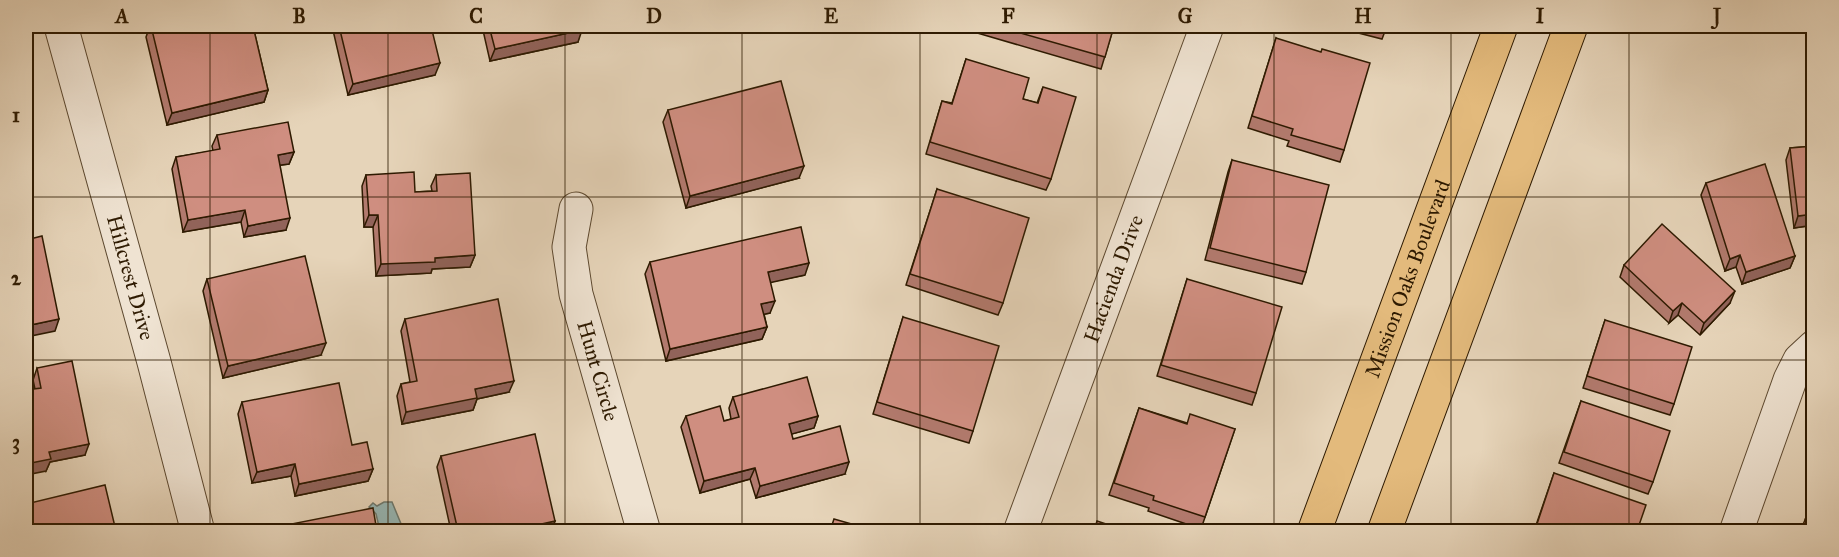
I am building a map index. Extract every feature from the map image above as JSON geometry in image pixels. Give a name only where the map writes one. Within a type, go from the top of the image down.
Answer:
[{"type":"main road","name":"Mission Oaks Boulevard","points":[[1314,531],[1501,26]]},
{"type":"main road","points":[[1384,531],[1571,26]]},
{"type":"street","name":"Hillcrest Drive","points":[[61,26],[198,531]]},
{"type":"street","name":"Hacienda Drive","points":[[1020,531],[1207,26]]},
{"type":"street","name":"Hunt Circle","points":[[576,209],[569,247],[576,294],[644,531]]},
{"type":"street","points":[[1736,531],[1790,380],[1800,360],[1814,347]]},
{"type":"water","points":[[384,502],[392,502],[404,531],[380,531],[376,514],[369,507],[373,503],[377,506]]},
{"type":"building","points":[[151,26],[253,26],[268,90],[172,113]]},
{"type":"building","points":[[339,26],[431,26],[440,63],[353,84]]},
{"type":"building","points":[[489,26],[581,26],[582,30],[495,49]]},
{"type":"building","points":[[996,26],[1114,26],[1105,57]]},
{"type":"building","points":[[1276,38],[1321,52],[1322,49],[1370,63],[1344,150],[1291,135],[1293,129],[1252,116]]},
{"type":"building","points":[[966,59],[1029,78],[1023,99],[1038,103],[1043,87],[1076,97],[1051,179],[930,142],[942,101],[952,104]]},
{"type":"building","points":[[781,81],[804,166],[690,196],[668,110]]},
{"type":"building","points":[[288,122],[294,152],[278,155],[290,218],[248,226],[245,210],[188,220],[176,157],[220,149],[217,135]]},
{"type":"building","points":[[1814,146],[1814,214],[1798,216],[1790,148]]},
{"type":"building","points":[[1232,160],[1329,185],[1306,272],[1210,248]]},
{"type":"building","points":[[1765,164],[1795,256],[1746,272],[1740,255],[1730,259],[1706,183]]},
{"type":"building","points":[[414,172],[415,192],[437,191],[436,175],[470,173],[475,255],[435,258],[435,262],[381,264],[378,215],[369,215],[366,175]]},
{"type":"building","points":[[937,189],[1029,218],[1003,303],[910,274]]},
{"type":"building","points":[[1662,224],[1735,291],[1704,323],[1682,303],[1673,311],[1624,265]]},
{"type":"building","points":[[801,227],[809,263],[768,272],[775,301],[761,304],[767,327],[670,349],[650,262]]},
{"type":"building","points":[[42,236],[59,319],[26,326],[26,240]]},
{"type":"building","points":[[305,256],[326,343],[228,366],[207,279]]},
{"type":"building","points":[[1187,279],[1282,307],[1256,393],[1161,365]]},
{"type":"building","points":[[498,299],[514,381],[475,389],[477,398],[406,412],[401,384],[417,381],[405,319]]},
{"type":"building","points":[[903,317],[999,346],[973,431],[877,402]]},
{"type":"building","points":[[1605,320],[1692,347],[1674,404],[1587,376]]},
{"type":"building","points":[[72,361],[89,444],[49,452],[51,459],[26,464],[26,390],[41,388],[37,368]]},
{"type":"building","points":[[807,377],[818,416],[789,424],[793,439],[840,426],[849,462],[760,486],[755,468],[704,481],[686,416],[720,406],[724,421],[739,417],[733,397]]},
{"type":"building","points":[[339,383],[352,445],[367,442],[373,469],[299,484],[295,464],[257,472],[242,402]]},
{"type":"building","points":[[1581,401],[1670,431],[1653,482],[1564,452]]},
{"type":"building","points":[[1139,408],[1187,424],[1190,414],[1235,429],[1205,517],[1153,500],[1154,496],[1114,483]]},
{"type":"building","points":[[535,434],[555,521],[510,531],[458,531],[441,456]]},
{"type":"building","points":[[1554,473],[1646,505],[1637,531],[1558,531],[1537,524]]},
{"type":"building","points":[[105,485],[116,531],[26,531],[26,504]]},
{"type":"building","points":[[1814,496],[1814,523],[1805,520]]},
{"type":"building","points":[[373,508],[377,531],[276,531],[276,527]]},
{"type":"building","points":[[834,519],[876,531],[830,531]]},
{"type":"building","points":[[1097,521],[1127,531],[1094,531]]}]
